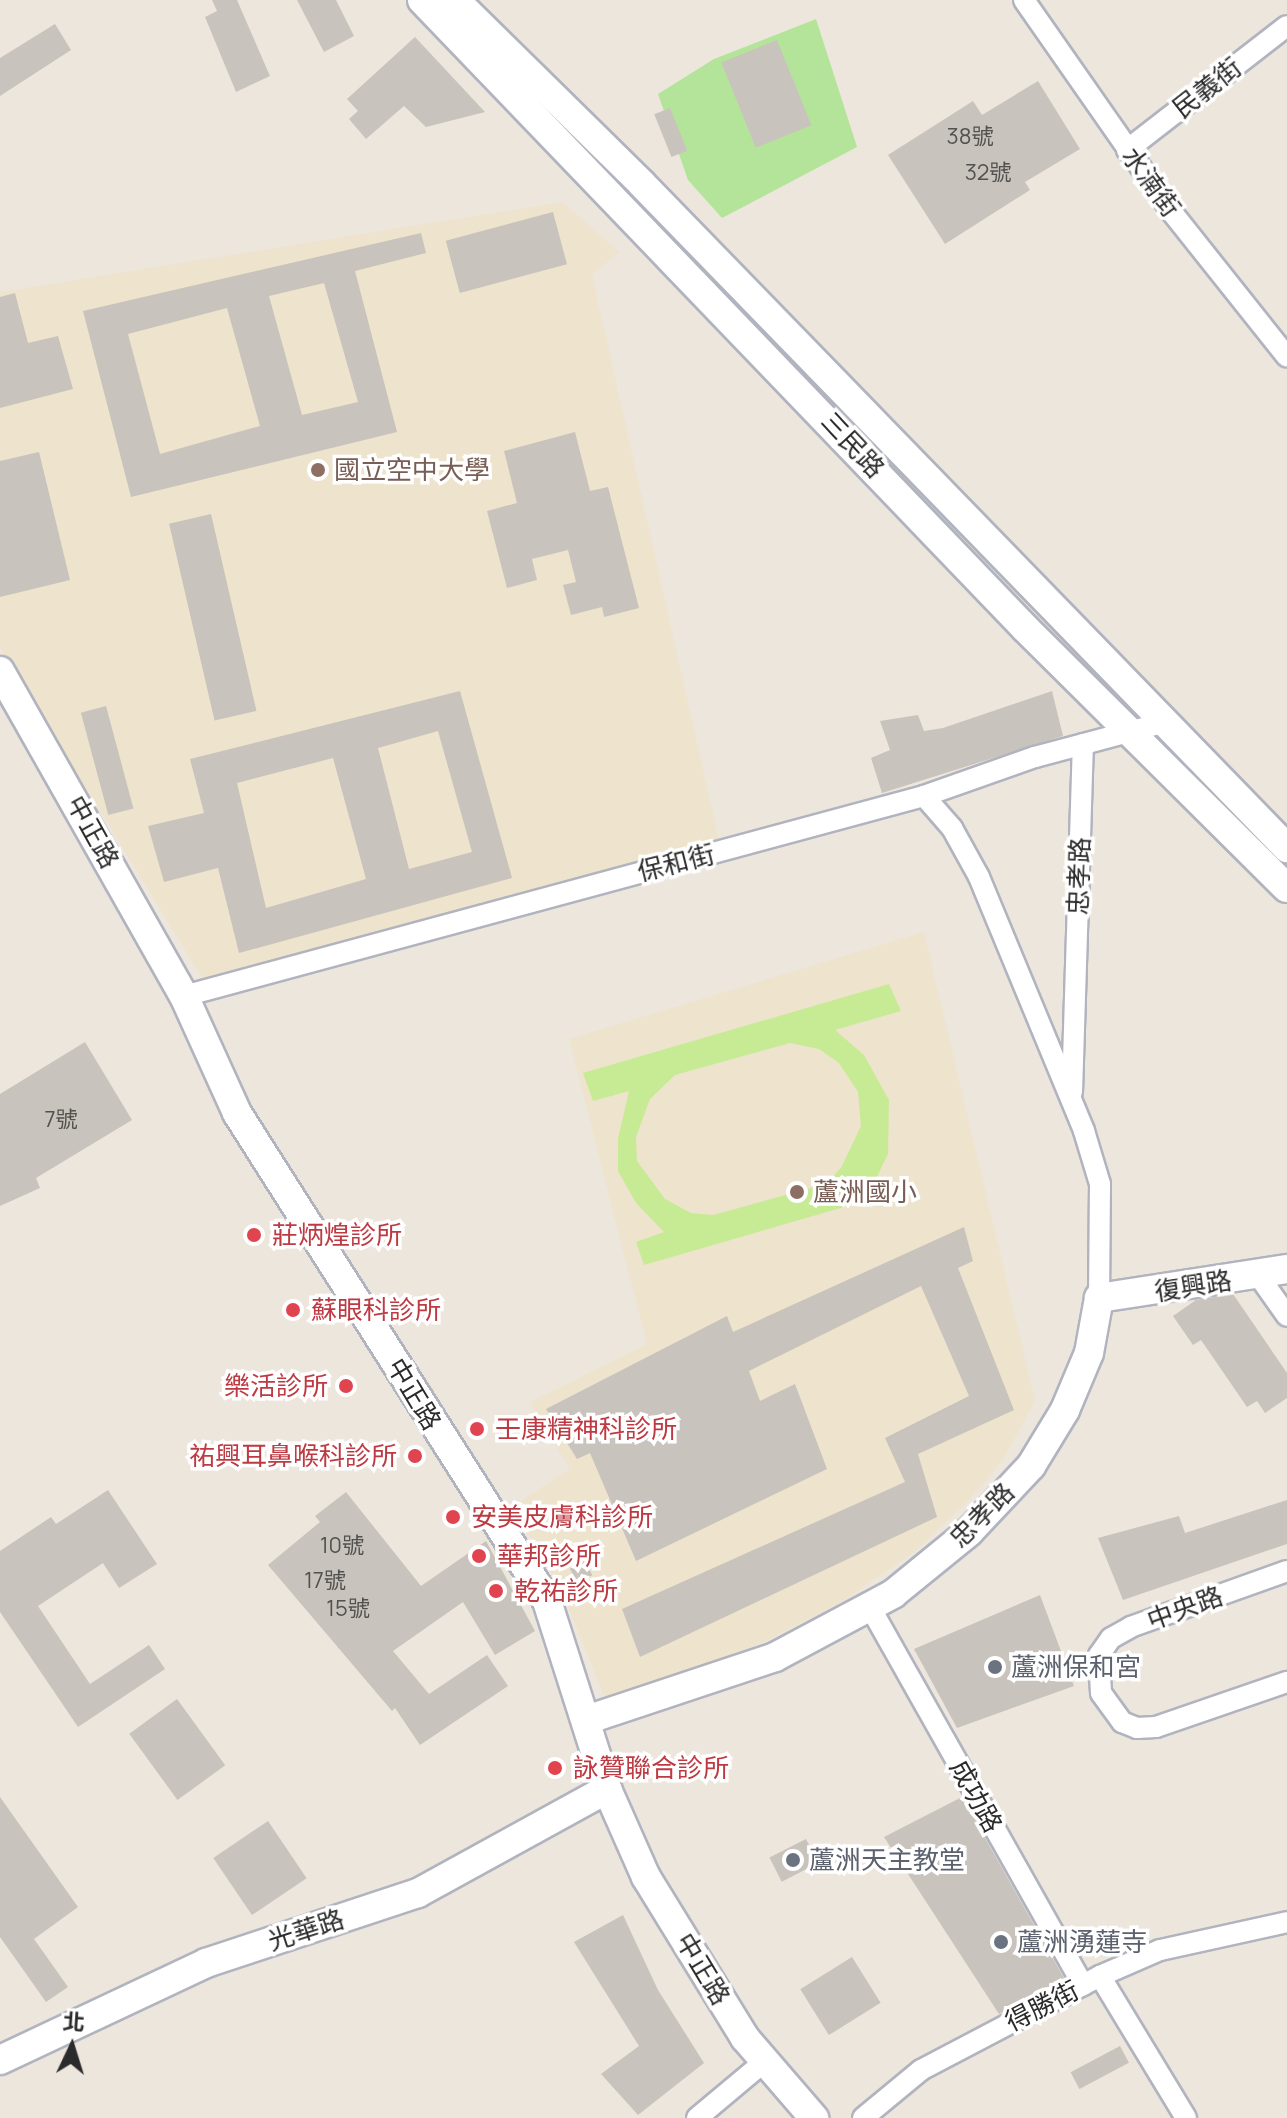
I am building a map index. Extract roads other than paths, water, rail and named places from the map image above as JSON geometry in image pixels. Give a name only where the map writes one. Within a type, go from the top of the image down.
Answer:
[{"type":"street","name":"三民路","points":[[422,0],[1129,732],[1287,888]]},
{"type":"street","name":"三民路","points":[[455,0],[1287,848]]},
{"type":"street","name":"水湳街","points":[[1024,0],[1127,150],[1287,357]]},
{"type":"street","name":"民義街","points":[[1127,150],[1287,26]]},
{"type":"street","name":"中正路","points":[[0,671],[184,996],[237,1113],[547,1601],[607,1789],[646,1877],[764,2062],[814,2118]]},
{"type":"street","name":"保和街","points":[[184,996],[924,796],[1083,744],[1166,722]]},
{"type":"street","name":"忠孝路","points":[[1072,1103],[1083,744]]},
{"type":"street","name":"忠孝路","points":[[586,1720],[775,1657],[893,1594],[969,1532],[1031,1466],[1065,1410],[1089,1353],[1099,1298],[1100,1184],[1072,1103],[979,877],[952,828],[924,796]]},
{"type":"street","name":"復興路","points":[[1099,1298],[1287,1269]]},
{"type":"street","points":[[1258,1275],[1287,1316]]},
{"type":"street","name":"中央路","points":[[1287,1571],[1131,1627],[1111,1638],[1099,1655],[1101,1693],[1122,1722],[1137,1728],[1156,1727],[1287,1682]]},
{"type":"street","name":"成功路","points":[[870,1607],[1091,1980],[1186,2118]]},
{"type":"street","name":"光華路","points":[[0,2060],[206,1963],[418,1893],[607,1789]]},
{"type":"street","name":"得勝街","points":[[863,2118],[921,2070],[1091,1980],[1160,1950],[1287,1922]]},
{"type":"street","points":[[697,2118],[764,2062]]},
{"type":"place","name":"國立空中大學","points":[[318,470]]},
{"type":"place","name":"蘆洲國小","points":[[797,1192]]},
{"type":"place","name":"莊炳煌診所","points":[[254,1235]]},
{"type":"place","name":"蘇眼科診所","points":[[293,1310]]},
{"type":"place","name":"樂活診所","points":[[346,1386]]},
{"type":"place","name":"壬康精神科診所","points":[[477,1429]]},
{"type":"place","name":"祐興耳鼻喉科診所","points":[[415,1456]]},
{"type":"place","name":"安美皮膚科診所","points":[[453,1517]]},
{"type":"place","name":"華邦診所","points":[[479,1556]]},
{"type":"place","name":"乾祐診所","points":[[496,1591]]},
{"type":"place","name":"蘆洲保和宮","points":[[995,1667]]},
{"type":"place","name":"詠贊聯合診所","points":[[555,1768]]},
{"type":"place","name":"蘆洲天主教堂","points":[[793,1860]]},
{"type":"place","name":"蘆洲湧蓮寺","points":[[1001,1942]]}]
